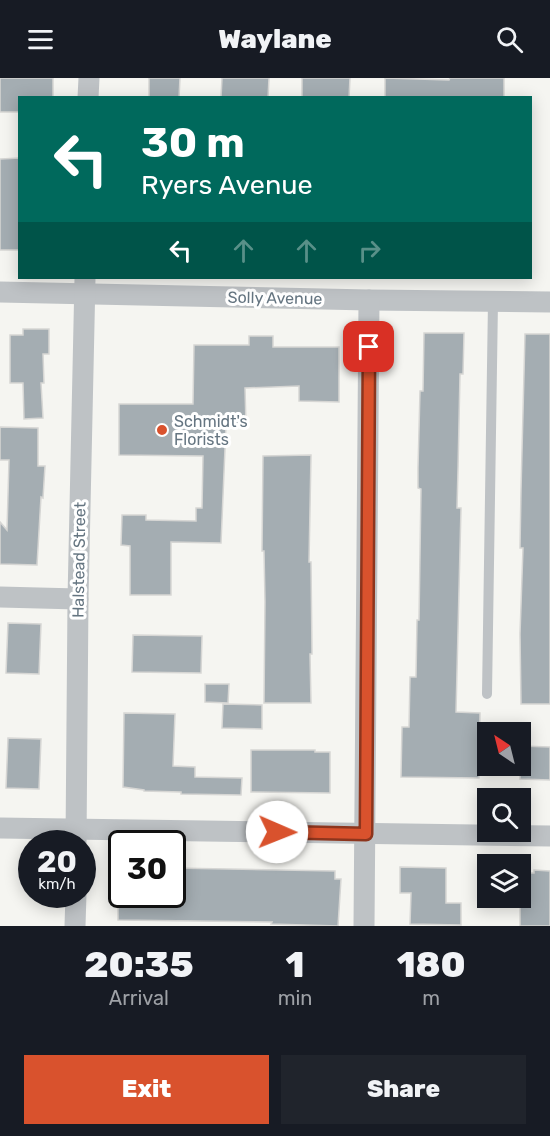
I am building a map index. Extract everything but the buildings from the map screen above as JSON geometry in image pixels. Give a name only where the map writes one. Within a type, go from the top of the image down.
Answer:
[{"type":"street","points":[[88,96],[89,78]]},
{"type":"street","name":"Solly Avenue","points":[[0,292],[85,286],[369,300],[550,302]]},
{"type":"street","name":"Halstead Street","points":[[77,830],[78,598],[85,286]]},
{"type":"street","points":[[364,926],[369,300]]},
{"type":"street","points":[[0,597],[78,598]]},
{"type":"street","points":[[0,828],[19,830]]},
{"type":"street","points":[[96,836],[366,834],[550,836]]},
{"type":"street","points":[[75,926],[76,908]]},
{"type":"lane","points":[[488,694],[493,301]]},
{"type":"place","name":"Schmidt's Florists","points":[[162,430]]},
{"type":"route","points":[[277,832],[366,834],[369,347]]}]
